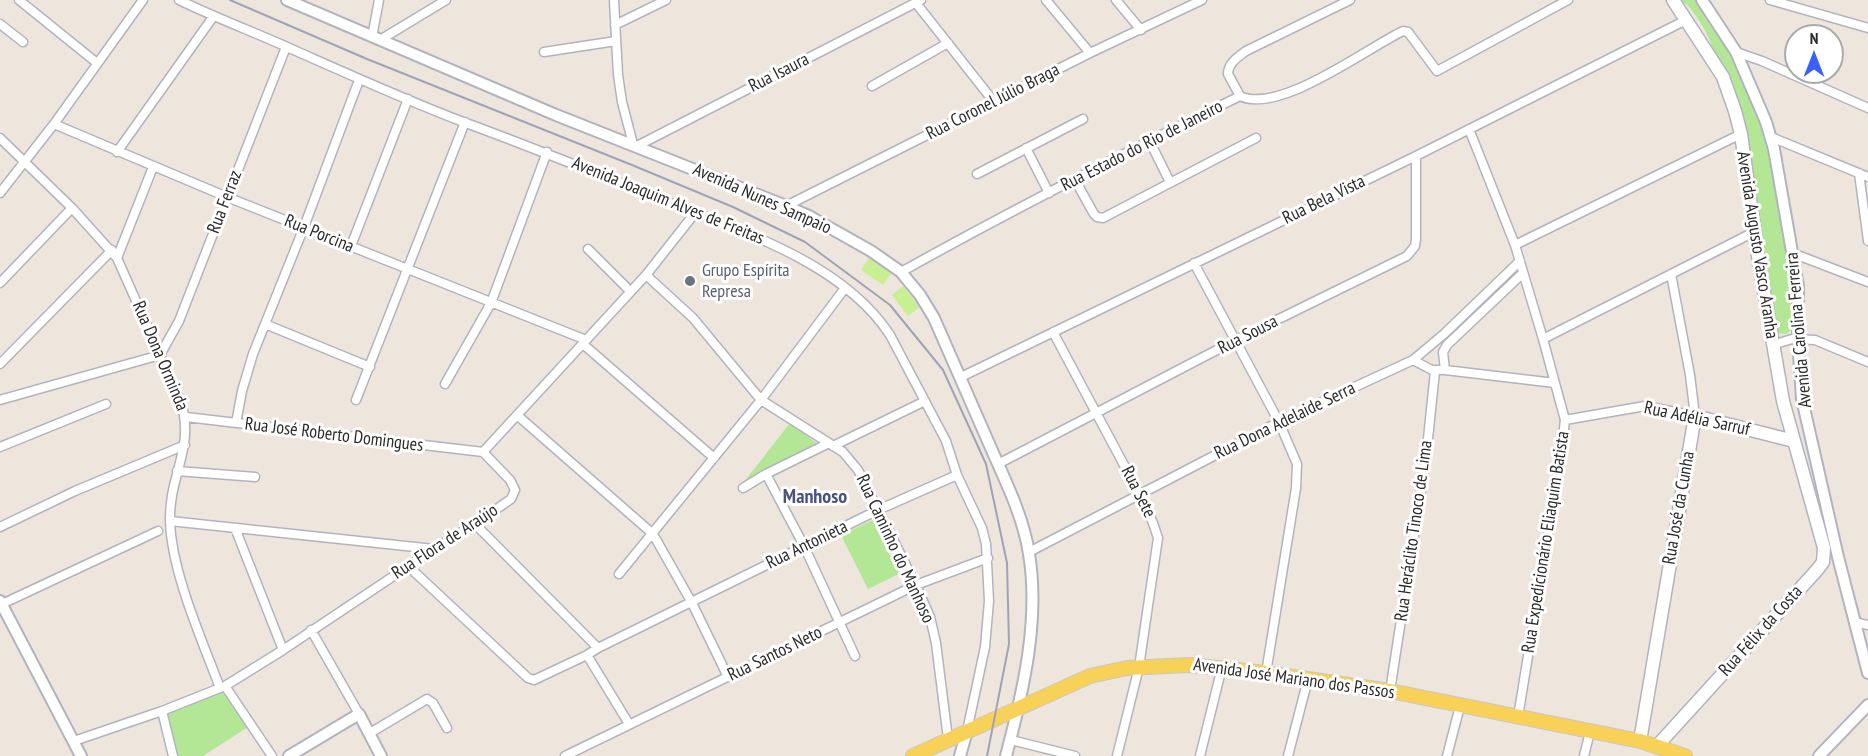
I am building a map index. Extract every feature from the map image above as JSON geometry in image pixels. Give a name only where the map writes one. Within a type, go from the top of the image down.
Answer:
[{"type":"main road","name":"Avenida Augusto Vasco Aranha","points":[[1672,0],[1723,77],[1736,111],[1772,345],[1794,441],[1812,503]]},
{"type":"main road","name":"Rua Adélia Sarruf","points":[[1695,416],[1794,441]]},
{"type":"main road","name":"Rua José da Cunha","points":[[1640,741],[1695,416]]},
{"type":"main road","name":"Rua Félix da Costa","points":[[1657,746],[1823,562],[1824,548],[1812,503]]},
{"type":"main road","name":"Avenida José Mariano dos Passos","points":[[913,756],[1090,676],[1139,667],[1189,664],[1390,691],[1640,741],[1685,756]]},
{"type":"street","points":[[19,0],[97,63]]},
{"type":"street","points":[[130,0],[136,8]]},
{"type":"street","points":[[0,193],[54,124],[143,0]]},
{"type":"street","name":"Avenida Joaquim Alves de Freitas","points":[[179,0],[359,80],[547,152],[772,243],[798,257],[845,288],[863,303],[881,321],[897,347],[946,441],[957,475],[982,528],[988,558],[989,601],[985,647],[960,756]]},
{"type":"street","name":"Avenida Nunes Sampaio","points":[[287,0],[556,115],[809,216],[871,251],[901,272],[920,295],[934,318],[961,377],[1012,497],[1029,552],[1032,618],[1018,707],[1006,756]]},
{"type":"street","points":[[376,39],[379,0]]},
{"type":"street","points":[[376,39],[446,0]]},
{"type":"street","points":[[614,0],[622,102],[635,145]]},
{"type":"street","points":[[615,25],[666,0]]},
{"type":"street","points":[[1046,0],[1090,53]]},
{"type":"street","points":[[1116,0],[1141,30]]},
{"type":"street","name":"Rua Coronel Júlio Braga","points":[[786,206],[1090,53],[1202,0]]},
{"type":"street","points":[[1240,96],[1228,74],[1231,64],[1237,58],[1246,51],[1350,0]]},
{"type":"street","name":"Rua Estado do Rio de Janeiro","points":[[901,272],[1016,208],[1240,96],[1253,100],[1271,98],[1305,85],[1335,71],[1403,31],[1408,32],[1437,71],[1568,0]]},
{"type":"street","name":"Avenida Carolina Ferreira","points":[[1702,0],[1736,52],[1771,137],[1798,286],[1798,338],[1802,399],[1868,673]]},
{"type":"street","points":[[1770,0],[1868,28]]},
{"type":"street","points":[[919,1],[948,44],[994,102]]},
{"type":"street","name":"Rua Isaura","points":[[635,145],[919,1]]},
{"type":"street","points":[[117,152],[213,17]]},
{"type":"street","name":"Rua Bela Vista","points":[[961,377],[1416,156],[1686,20]]},
{"type":"street","points":[[0,24],[23,42]]},
{"type":"street","points":[[544,52],[616,41]]},
{"type":"street","points":[[872,86],[948,44]]},
{"type":"street","name":"Rua Ferraz","points":[[160,354],[179,321],[286,47]]},
{"type":"street","points":[[1736,52],[1762,61],[1868,108]]},
{"type":"street","points":[[236,423],[248,369],[359,80]]},
{"type":"street","points":[[351,246],[408,99]]},
{"type":"street","points":[[977,174],[1083,119]]},
{"type":"street","points":[[356,400],[465,122]]},
{"type":"street","name":"Rua Porcina","points":[[54,124],[153,167],[585,342],[714,458]]},
{"type":"street","name":"Rua Expedicionário Eliaquim Batista","points":[[1469,129],[1515,245],[1565,420],[1518,717]]},
{"type":"street","points":[[1515,245],[1741,135]]},
{"type":"street","points":[[1771,137],[1868,177]]},
{"type":"street","name":"Rua Dona Orminda","points":[[0,138],[26,161],[115,254],[160,354],[186,417],[185,445],[171,500],[170,521],[173,549],[180,575],[223,687],[272,756]]},
{"type":"street","points":[[1075,180],[1094,214],[1100,218],[1107,217],[1256,138]]},
{"type":"street","points":[[1149,140],[1170,182]]},
{"type":"street","points":[[1026,148],[1049,193]]},
{"type":"street","points":[[446,384],[491,303],[547,152]]},
{"type":"street","name":"Rua Sousa","points":[[998,464],[1236,340],[1409,254],[1415,246],[1416,239],[1416,156]]},
{"type":"street","points":[[0,364],[115,254],[153,167]]},
{"type":"street","points":[[1859,173],[1868,241]]},
{"type":"street","points":[[0,283],[72,208]]},
{"type":"street","points":[[483,452],[646,275],[695,213]]},
{"type":"street","points":[[1543,339],[1754,232]]},
{"type":"street","points":[[588,249],[630,291]]},
{"type":"street","points":[[1792,253],[1868,282]]},
{"type":"street","name":"Rua Dona Adelaide Serra","points":[[1029,552],[1279,422],[1413,360],[1444,334],[1520,261]]},
{"type":"street","points":[[1194,263],[1279,422],[1297,464],[1297,481],[1266,673]]},
{"type":"street","name":"Rua Heráclito Tinoco de Lima","points":[[1390,691],[1443,352],[1447,345],[1523,273]]},
{"type":"street","name":"Rua José da Cunha","points":[[1671,274],[1690,375],[1695,416]]},
{"type":"street","name":"Rua Caminho do Manhoso","points":[[646,275],[702,328],[761,400],[843,452],[854,464],[865,481],[930,617],[934,631],[948,739]]},
{"type":"street","points":[[619,574],[761,400],[845,288]]},
{"type":"street","points":[[265,324],[370,367]]},
{"type":"street","name":"Rua Sete","points":[[1053,332],[1140,495],[1153,523],[1158,543],[1139,667],[1117,756]]},
{"type":"street","points":[[1772,345],[1798,338],[1815,340],[1868,362]]},
{"type":"street","points":[[0,400],[160,354]]},
{"type":"street","points":[[1413,360],[1440,371],[1555,383]]},
{"type":"street","points":[[743,488],[766,474],[925,401]]},
{"type":"street","points":[[0,447],[106,404]]},
{"type":"street","name":"Rua Adélia Sarruf","points":[[1565,420],[1645,406],[1695,416]]},
{"type":"street","points":[[517,415],[653,534],[692,603],[728,677]]},
{"type":"street","name":"Rua José Roberto Domingues","points":[[186,417],[483,452]]},
{"type":"street","points":[[0,527],[75,491],[185,445]]},
{"type":"street","name":"Rua Flora de Araújo","points":[[74,741],[223,687],[283,650],[511,499],[515,490],[510,480],[483,452]]},
{"type":"street","points":[[177,471],[255,477]]},
{"type":"street","points":[[766,474],[804,546],[855,656]]},
{"type":"street","name":"Rua Antonieta","points":[[408,566],[528,678],[537,679],[878,510],[957,475]]},
{"type":"street","points":[[1812,503],[1825,494]]},
{"type":"street","points":[[170,521],[434,549]]},
{"type":"street","points":[[475,524],[598,648]]},
{"type":"street","points":[[235,528],[283,650]]},
{"type":"street","points":[[81,756],[1,602],[158,531]]},
{"type":"street","name":"Rua Santos Neto","points":[[565,756],[916,585],[988,558]]},
{"type":"street","points":[[1854,621],[1868,625]]},
{"type":"street","points":[[311,630],[381,756]]},
{"type":"street","points":[[587,655],[629,724]]},
{"type":"street","points":[[1200,756],[1222,667]]},
{"type":"street","points":[[1288,756],[1308,679]]},
{"type":"street","points":[[370,733],[427,699],[433,703],[447,728]]},
{"type":"street","points":[[1819,756],[1868,705]]},
{"type":"street","points":[[1447,756],[1460,706]]},
{"type":"street","points":[[162,711],[173,756]]},
{"type":"street","points":[[289,756],[359,714]]},
{"type":"street","points":[[1584,756],[1590,732]]},
{"type":"street","points":[[1011,740],[1074,756]]},
{"type":"green space","points":[[1677,0],[1696,0],[1728,49],[1768,141],[1791,276],[1793,329],[1786,334],[1777,333],[1738,107],[1703,27],[1689,7]]},
{"type":"green space","points":[[869,258],[891,273],[883,285],[861,270]]},
{"type":"green space","points":[[903,286],[920,307],[908,316],[892,295]]},
{"type":"green space","points":[[790,423],[819,445],[740,487]]},
{"type":"green space","points":[[873,520],[899,574],[868,589],[841,535]]},
{"type":"green space","points":[[224,691],[248,727],[203,756],[176,756],[168,714]]},
{"type":"railway","points":[[230,0],[367,59],[733,207],[805,242],[890,305],[943,370],[986,464],[1007,563],[1009,644],[987,756]]},
{"type":"place","name":"Grupo Espírita Represa","points":[[690,281]]},
{"type":"district","name":"Manhoso","points":[[815,497]]}]
